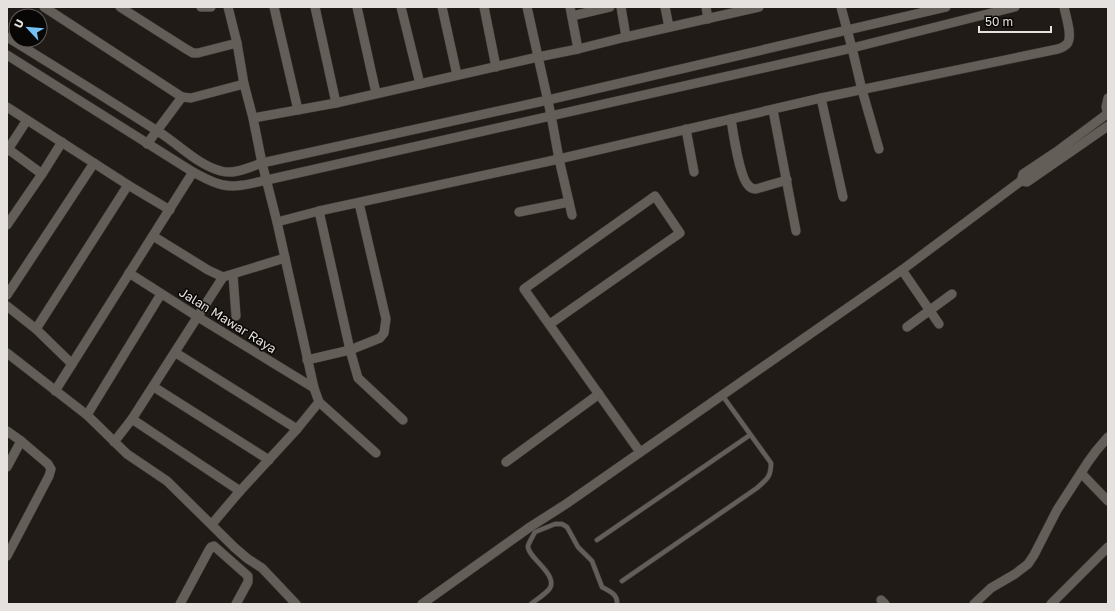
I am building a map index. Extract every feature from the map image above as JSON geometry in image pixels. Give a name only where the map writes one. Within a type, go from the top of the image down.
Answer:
[{"type":"street","points":[[120,7],[192,53],[198,53],[237,43]]},
{"type":"street","points":[[201,7],[211,7]]},
{"type":"street","points":[[228,7],[237,43],[244,84],[314,388],[319,402],[376,453]]},
{"type":"street","points":[[274,7],[298,110]]},
{"type":"street","points":[[315,7],[336,103]]},
{"type":"street","points":[[357,7],[376,94]]},
{"type":"street","points":[[401,7],[420,84]]},
{"type":"street","points":[[442,7],[458,75]]},
{"type":"street","points":[[484,7],[496,67]]},
{"type":"street","points":[[527,7],[572,215]]},
{"type":"street","points":[[578,49],[571,11],[610,7]]},
{"type":"street","points":[[621,7],[626,37]]},
{"type":"street","points":[[665,7],[669,27]]},
{"type":"street","points":[[706,7],[708,19]]},
{"type":"street","points":[[841,7],[879,149]]},
{"type":"street","points":[[7,37],[157,132],[199,161],[222,172],[232,172],[262,163],[548,100],[946,7]]},
{"type":"street","points":[[7,55],[211,182],[223,186],[237,186],[852,48],[1015,7]]},
{"type":"street","points":[[277,222],[559,159],[821,98],[1064,47],[1070,38],[1064,7]]},
{"type":"street","points":[[48,8],[182,98],[191,98],[244,84]]},
{"type":"street","points":[[253,118],[336,103],[755,8]]},
{"type":"street","points":[[148,144],[182,98]]},
{"type":"street","points":[[821,98],[843,197]]},
{"type":"street","points":[[422,604],[533,529],[640,452],[902,270],[1021,181],[1023,174],[1108,115],[1106,107],[1108,98]]},
{"type":"street","points":[[7,107],[128,185],[170,210]]},
{"type":"street","points":[[773,110],[796,231]]},
{"type":"street","points":[[731,119],[742,171],[748,186],[752,189],[756,189],[787,180]]},
{"type":"street","points":[[27,120],[8,150],[42,174]]},
{"type":"street","points":[[1021,181],[1027,182],[1108,126]]},
{"type":"street","points":[[686,129],[694,172]]},
{"type":"street","points":[[7,225],[62,142]]},
{"type":"street","points":[[7,295],[94,163]]},
{"type":"street","points":[[55,391],[194,172]]},
{"type":"street","points":[[36,330],[128,185]]},
{"type":"street","points":[[550,324],[680,233],[655,196],[524,289],[640,452]]},
{"type":"street","points":[[519,212],[569,202]]},
{"type":"street","points":[[307,360],[350,350],[380,338],[384,333],[386,319],[359,203]]},
{"type":"street","points":[[319,212],[350,350],[358,378],[404,420]]},
{"type":"street","points":[[153,236],[208,270],[223,277],[285,258]]},
{"type":"street","points":[[902,270],[939,324]]},
{"type":"street","name":"Jalan Mawar Raya","points":[[129,273],[314,388]]},
{"type":"street","points":[[233,275],[236,316]]},
{"type":"street","points":[[114,442],[154,387],[223,277]]},
{"type":"street","points":[[87,416],[161,294]]},
{"type":"street","points":[[907,327],[952,294]]},
{"type":"street","points":[[7,306],[36,330],[72,364]]},
{"type":"street","points":[[7,352],[87,416],[127,454],[167,481],[239,551],[262,568],[296,604]]},
{"type":"street","points":[[176,353],[296,429]]},
{"type":"street","points":[[154,387],[269,460]]},
{"type":"street","points":[[506,462],[599,394]]},
{"type":"street","points":[[212,524],[319,402]]},
{"type":"street","points":[[132,419],[240,491]]},
{"type":"street","points":[[7,431],[48,464],[50,470],[49,476],[7,556]]},
{"type":"street","points":[[974,604],[991,588],[1015,574],[1028,564],[1057,510],[1096,451],[1108,437]]},
{"type":"street","points":[[7,467],[21,441]]},
{"type":"street","points":[[1081,473],[1108,501]]},
{"type":"street","points":[[180,604],[209,550],[214,546],[248,576],[248,582],[236,604]]},
{"type":"street","points":[[1051,604],[1108,547]]},
{"type":"lane","points":[[622,581],[757,488],[769,477],[771,462],[722,395]]},
{"type":"lane","points":[[597,540],[750,435]]},
{"type":"lane","points":[[531,604],[551,587],[550,578],[528,546],[533,529],[555,524],[562,524],[567,527],[578,546],[592,561],[602,587],[611,591],[615,596],[617,600],[616,604]]}]
